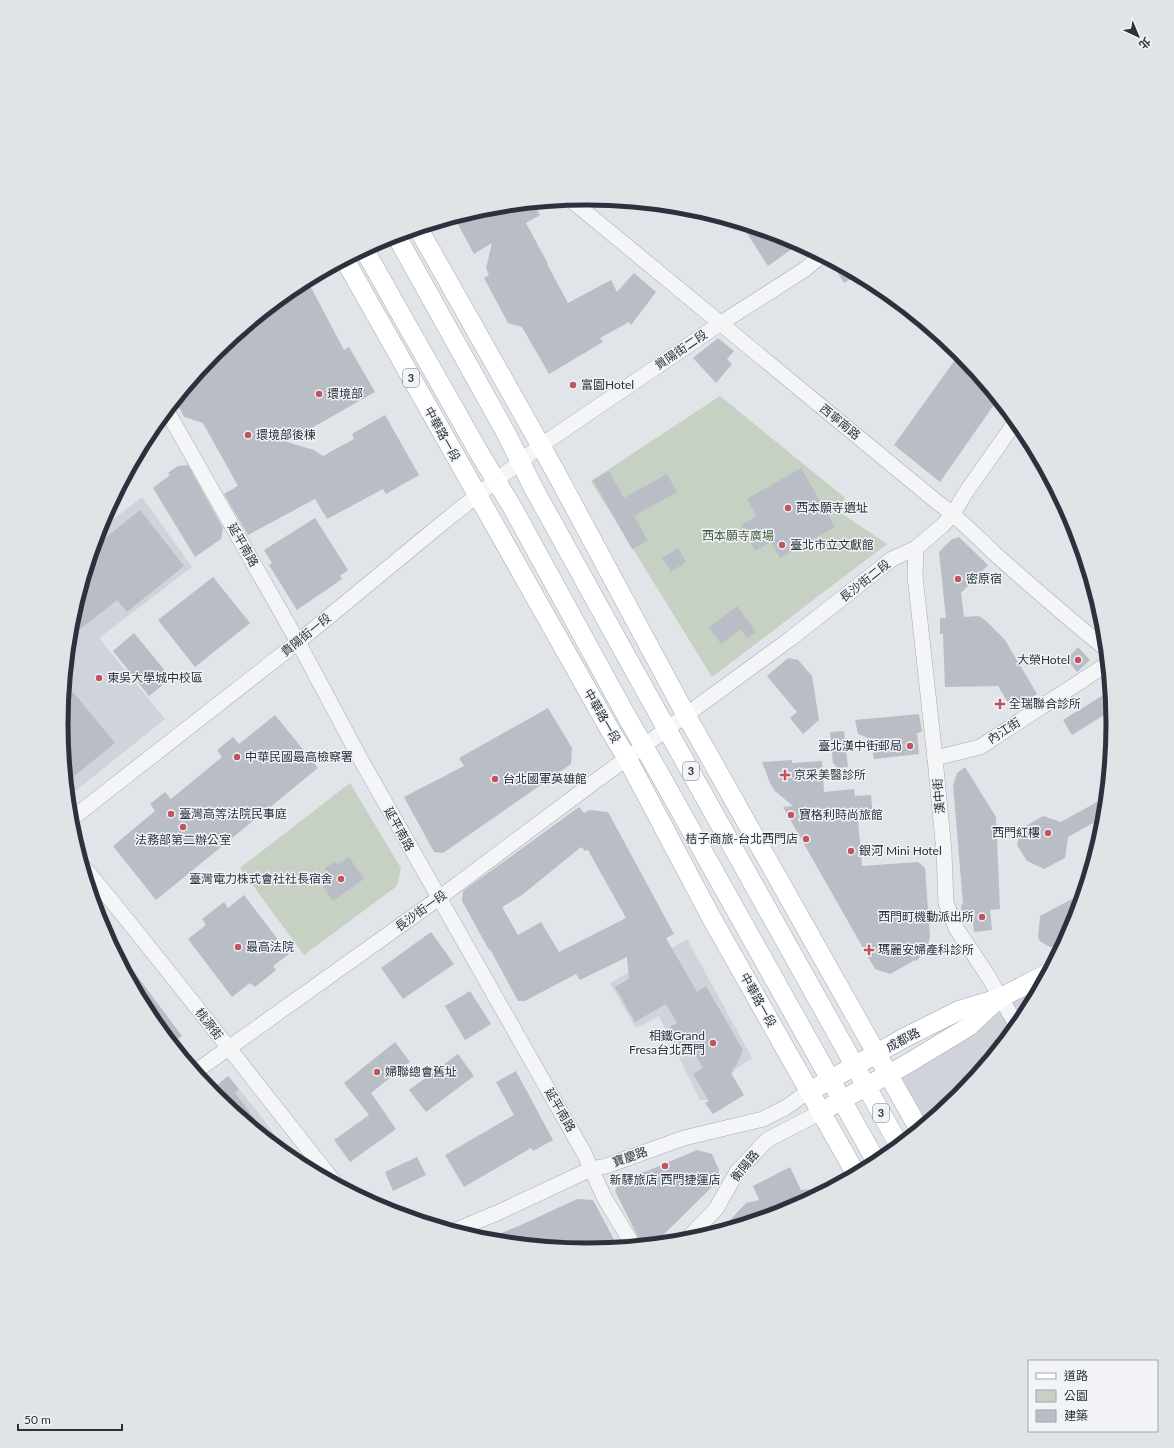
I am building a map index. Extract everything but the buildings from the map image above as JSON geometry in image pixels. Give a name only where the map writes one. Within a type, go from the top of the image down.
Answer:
[{"type":"main road","name":"3","points":[[421,233],[558,478],[686,715],[917,1125]]},
{"type":"main road","name":"3","points":[[399,241],[521,461],[538,496],[897,1141]]},
{"type":"main road","name":"中華路一段","points":[[367,255],[511,505],[627,717],[874,1157]]},
{"type":"main road","name":"中華路一段","points":[[347,264],[459,465],[478,495],[606,723],[628,758],[711,917],[853,1169]]},
{"type":"main road","name":"成都路","points":[[809,1091],[904,1038],[960,1010],[1000,998],[1040,977]]},
{"type":"main road","name":"成都路","points":[[821,1112],[968,1027],[1000,998]]},
{"type":"street","name":"西寧南路","points":[[577,205],[953,514],[1100,645]]},
{"type":"street","name":"貴陽街二段","points":[[540,446],[721,323],[804,270],[817,259]]},
{"type":"street","name":"延平南路","points":[[170,416],[298,642],[361,760],[584,1153],[605,1199],[630,1241]]},
{"type":"street","name":"長沙街二段","points":[[667,729],[790,639],[892,560],[916,548],[944,525],[1012,426]]},
{"type":"street","name":"貴陽街一段","points":[[76,815],[298,642],[540,446]]},
{"type":"street","name":"漢中街","points":[[916,548],[915,576],[944,852],[946,903],[956,928],[988,976],[1013,1021]]},
{"type":"street","name":"內江街","points":[[935,758],[980,747],[1103,667]]},
{"type":"street","name":"長沙街一段","points":[[199,1069],[439,898],[667,729]]},
{"type":"street","name":"桃源街","points":[[92,876],[145,941],[227,1048],[327,1173]]},
{"type":"street","name":"寶慶路","points":[[462,1227],[591,1169],[606,1166],[684,1138],[763,1120],[785,1108],[809,1091]]},
{"type":"street","name":"衡陽路","points":[[694,1231],[716,1209],[737,1172],[767,1140],[821,1112]]},
{"type":"shaded area","name":"東吳大學城中校區","points":[[142,497],[192,567],[99,638],[165,719],[72,794],[68,724],[72,656],[86,590],[96,557],[113,515],[115,518]]},
{"type":"shaded area","points":[[687,939],[752,1058],[736,1069],[709,1100],[700,1100],[659,1016],[636,1028],[610,983]]},
{"type":"shaded area","points":[[1037,982],[1019,1012],[999,1040],[954,1091],[925,1118],[899,1073]]},
{"type":"shaded area","points":[[228,1076],[281,1143],[245,1114],[216,1086]]},
{"type":"green space","name":"西本願寺廣場","points":[[720,396],[845,498],[838,511],[887,544],[712,677],[591,481]]},
{"type":"green space","points":[[350,783],[401,868],[397,886],[304,955],[240,868]]},
{"type":"place","name":"富園Hotel","points":[[573,385]]},
{"type":"place","name":"環境部","points":[[319,394]]},
{"type":"place","name":"環境部後棟","points":[[248,435]]},
{"type":"place","name":"西本願寺遺址","points":[[788,508]]},
{"type":"place","name":"臺北市立文獻館","points":[[782,545]]},
{"type":"place","name":"密原宿","points":[[958,579]]},
{"type":"place","name":"大榮Hotel","points":[[1078,660]]},
{"type":"place","name":"東吳大學城中校區","points":[[99,678]]},
{"type":"place","name":"全瑞聯合診所","points":[[1000,704]]},
{"type":"place","name":"臺北漢中街郵局","points":[[910,746]]},
{"type":"place","name":"中華民國最高檢察署","points":[[237,757]]},
{"type":"place","name":"京采美醫診所","points":[[785,775]]},
{"type":"place","name":"台北國軍英雄館","points":[[495,779]]},
{"type":"place","name":"臺灣高等法院民事庭","points":[[171,814]]},
{"type":"place","name":"寶格利時尚旅館","points":[[791,815]]},
{"type":"place","name":"法務部第二辦公室","points":[[183,827]]},
{"type":"place","name":"西門紅樓","points":[[1048,833]]},
{"type":"place","name":"桔子商旅-台北西門店","points":[[806,839]]},
{"type":"place","name":"銀河 Mini Hotel","points":[[851,851]]},
{"type":"place","name":"臺灣電力株式會社社長宿舍","points":[[341,879]]},
{"type":"place","name":"西門町機動派出所","points":[[982,917]]},
{"type":"place","name":"最高法院","points":[[238,947]]},
{"type":"place","name":"瑪麗安婦產科診所","points":[[869,950]]},
{"type":"place","name":"相鐵Grand Fresa台北西門","points":[[713,1043]]},
{"type":"place","name":"婦聯總會舊址","points":[[377,1072]]},
{"type":"place","name":"新驛旅店 西門捷運店","points":[[665,1166]]}]
